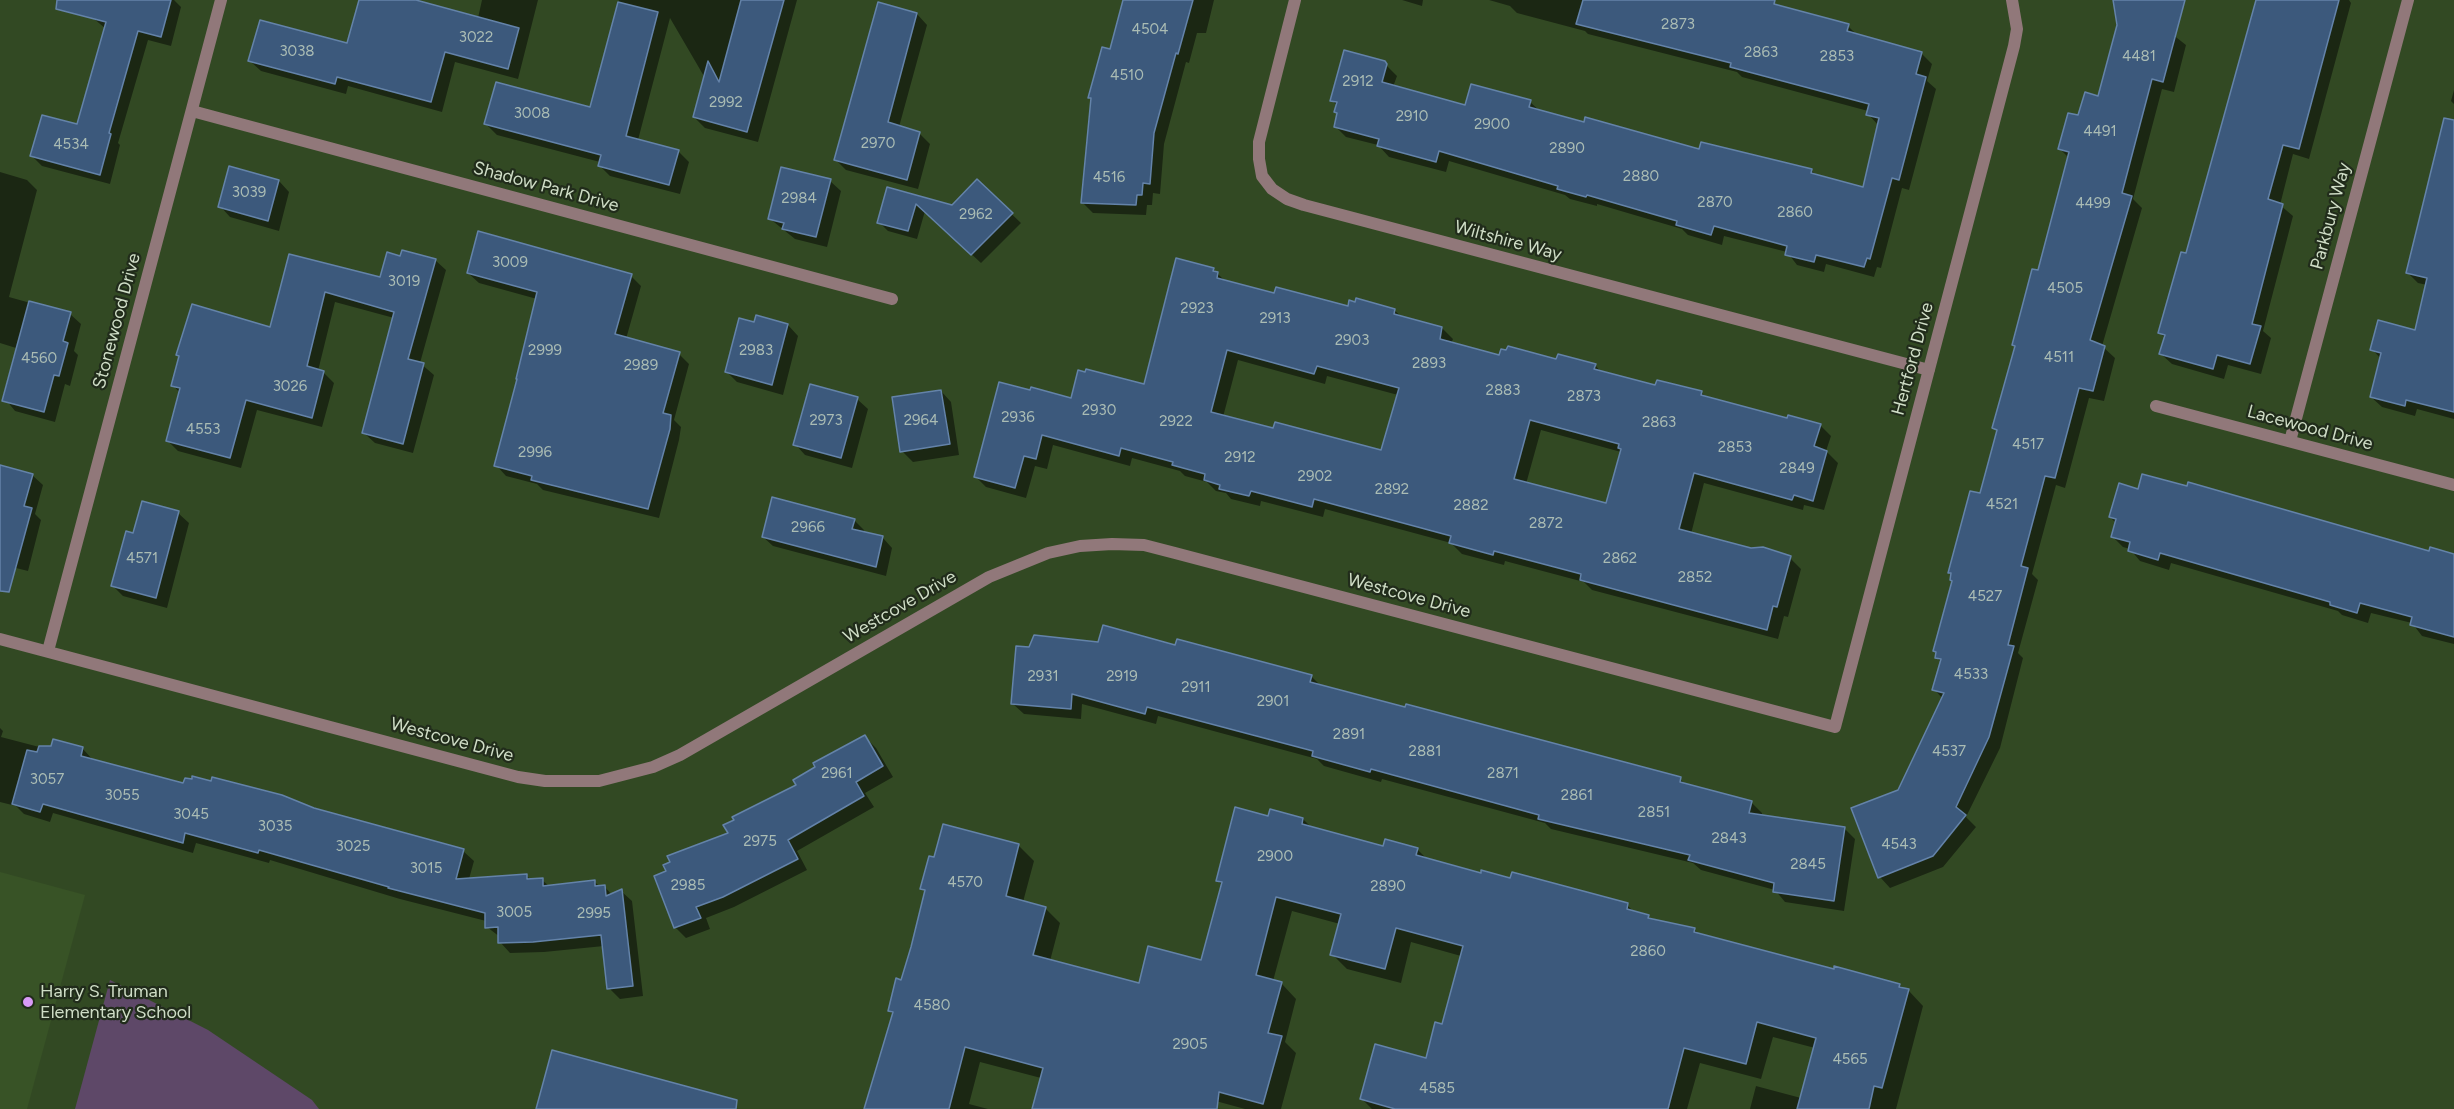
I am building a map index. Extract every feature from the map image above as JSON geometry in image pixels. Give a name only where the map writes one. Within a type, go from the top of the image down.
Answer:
[{"type":"street","name":"Stonewood Drive","points":[[48,651],[221,0]]},
{"type":"street","name":"Wiltshire Way","points":[[1295,0],[1259,142],[1258,159],[1262,176],[1272,189],[1287,199],[1328,212],[1929,370]]},
{"type":"street","name":"Hertford Drive","points":[[1835,727],[2014,46],[2017,29],[2012,0]]},
{"type":"street","name":"Parkbury Way","points":[[2290,441],[2408,0]]},
{"type":"street","name":"Shadow Park Drive","points":[[192,111],[892,299]]},
{"type":"street","name":"Lacewood Drive","points":[[2156,406],[2454,485]]},
{"type":"street","name":"Westcove Drive","points":[[0,639],[518,777],[545,782],[599,781],[644,770],[680,755],[989,577],[1018,564],[1080,546],[1144,545],[1835,727]]},
{"type":"shaded area","name":"Harry S. Truman Elementary School","points":[[0,872],[85,895],[27,1109],[0,1109]]},
{"type":"shaded area","points":[[110,980],[208,1030],[312,1100],[319,1109],[75,1109]]},
{"type":"building","points":[[57,0],[171,0],[161,37],[138,31],[109,133],[111,134],[100,175],[30,156],[42,115],[77,124],[106,22],[56,9]]},
{"type":"building","points":[[359,0],[416,0],[519,28],[508,69],[445,52],[431,102],[337,77],[335,84],[248,61],[260,20],[347,43]]},
{"type":"building","points":[[741,0],[784,0],[747,132],[693,117],[708,61],[719,82]]},
{"type":"building","points":[[1123,0],[1193,0],[1154,133],[1150,184],[1143,183],[1142,195],[1137,195],[1136,205],[1081,203],[1091,98],[1088,98],[1102,47],[1110,49]]},
{"type":"building","points":[[1583,0],[1775,0],[1774,4],[1849,24],[1847,31],[1922,52],[1916,74],[1926,77],[1899,180],[1892,178],[1870,259],[1867,258],[1864,267],[1816,255],[1814,262],[1785,255],[1787,246],[1714,226],[1711,235],[1676,225],[1677,221],[1587,195],[1586,197],[1557,189],[1558,186],[1439,151],[1436,162],[1377,146],[1379,139],[1334,127],[1337,102],[1330,101],[1344,50],[1385,61],[1387,64],[1382,82],[1465,105],[1471,84],[1531,100],[1529,107],[1584,122],[1585,117],[1699,149],[1701,142],[1812,169],[1811,173],[1863,187],[1879,118],[1866,115],[1869,104],[1730,67],[1731,63],[1576,24]]},
{"type":"building","points":[[2113,0],[2185,0],[2163,82],[2152,79],[2122,193],[2132,196],[2090,340],[2105,346],[2093,391],[2079,388],[2055,478],[2045,476],[2021,566],[2028,568],[2008,645],[2014,646],[1989,737],[1956,807],[1966,815],[1933,856],[1878,878],[1851,808],[1898,790],[1944,693],[1932,690],[1941,659],[1935,658],[1936,652],[1933,651],[1952,581],[1950,580],[1951,573],[1948,573],[1970,491],[1980,493],[1997,430],[1992,428],[2015,346],[2012,345],[2032,269],[2038,270],[2069,152],[2058,149],[2068,113],[2078,115],[2085,92],[2098,96],[2117,25]]},
{"type":"building","points":[[2256,0],[2339,0],[2299,149],[2283,145],[2268,199],[2283,204],[2252,324],[2261,326],[2250,364],[2217,355],[2213,369],[2159,354],[2165,335],[2158,333],[2181,252],[2186,253]]},
{"type":"building","points":[[618,2],[658,12],[626,136],[679,150],[669,185],[598,166],[601,155],[484,124],[496,82],[590,107]]},
{"type":"building","points":[[878,2],[917,13],[888,122],[920,132],[907,180],[834,160]]},
{"type":"building","points":[[2444,118],[2454,120],[2454,412],[2406,400],[2405,406],[2370,397],[2381,353],[2370,350],[2378,320],[2415,330],[2427,278],[2406,273]]},
{"type":"building","points":[[229,166],[279,180],[268,221],[218,207]]},
{"type":"building","points":[[781,167],[831,179],[816,237],[782,229],[784,223],[768,219]]},
{"type":"building","points":[[977,179],[1013,213],[971,255],[916,204],[908,231],[877,223],[887,187],[952,205]]},
{"type":"building","points":[[478,231],[632,274],[615,334],[680,352],[663,413],[671,415],[670,429],[648,509],[531,480],[532,476],[494,466],[537,292],[467,273]]},
{"type":"building","points":[[402,250],[436,259],[408,359],[424,363],[403,444],[362,433],[394,312],[325,292],[307,366],[324,371],[312,418],[246,400],[230,458],[166,441],[180,388],[171,386],[179,356],[176,355],[192,304],[270,327],[289,254],[380,277],[387,252],[400,256]]},
{"type":"building","points":[[1176,258],[1214,268],[1213,271],[1218,272],[1217,278],[1274,293],[1276,287],[1348,306],[1349,300],[1355,302],[1356,298],[1395,309],[1394,314],[1442,327],[1440,339],[1499,355],[1501,349],[1506,350],[1508,346],[1556,359],[1558,354],[1596,364],[1594,369],[1655,385],[1657,380],[1702,391],[1701,395],[1787,418],[1788,415],[1821,424],[1814,446],[1827,451],[1813,501],[1794,495],[1792,500],[1694,473],[1679,529],[1751,548],[1763,547],[1791,556],[1777,607],[1773,606],[1767,630],[1580,580],[1581,574],[1494,551],[1493,555],[1449,543],[1451,536],[1314,499],[1312,507],[1251,491],[1249,496],[1219,489],[1220,485],[1204,480],[1205,474],[1172,465],[1173,462],[1121,448],[1119,456],[1042,435],[1036,459],[1024,456],[1015,488],[974,477],[999,382],[1030,390],[1031,387],[1071,398],[1078,370],[1085,372],[1086,369],[1144,384]],"holes":[[[1227,350],[1314,374],[1317,366],[1399,388],[1381,450],[1275,422],[1273,428],[1211,412]],[[1530,420],[1619,444],[1618,448],[1621,449],[1606,503],[1514,479]]]},
{"type":"building","points":[[29,301],[71,312],[63,341],[68,343],[59,376],[54,375],[44,412],[2,401]]},
{"type":"building","points":[[756,315],[788,324],[772,385],[725,372],[739,318],[754,322]]},
{"type":"building","points":[[810,384],[858,397],[841,458],[793,445]]},
{"type":"building","points":[[941,390],[950,444],[900,452],[892,397]]},
{"type":"building","points":[[0,465],[33,474],[24,506],[32,508],[9,592],[0,591]]},
{"type":"building","points":[[2142,474],[2187,486],[2188,482],[2429,551],[2430,547],[2454,554],[2454,637],[2410,625],[2412,617],[2360,603],[2357,613],[2330,605],[2330,602],[2160,553],[2158,560],[2128,551],[2130,542],[2111,537],[2116,519],[2109,517],[2119,483],[2138,489]]},
{"type":"building","points":[[772,497],[855,519],[852,529],[883,536],[876,567],[762,537]]},
{"type":"building","points":[[142,501],[179,511],[156,598],[111,586],[126,531],[133,533]]},
{"type":"building","points":[[1103,625],[1175,645],[1177,639],[1312,675],[1310,682],[1405,707],[1406,704],[1681,777],[1680,782],[1752,801],[1749,813],[1845,827],[1834,901],[1773,892],[1774,883],[1688,860],[1690,855],[1538,819],[1539,815],[1371,769],[1370,772],[1312,756],[1313,751],[1147,707],[1145,714],[1072,694],[1071,709],[1011,704],[1016,646],[1029,647],[1034,635],[1098,642]]},
{"type":"building","points":[[865,735],[883,766],[856,782],[864,796],[788,840],[798,859],[723,897],[696,907],[701,918],[674,928],[654,876],[666,871],[663,865],[670,862],[667,856],[728,833],[723,825],[734,820],[732,817],[796,785],[793,780],[815,767],[813,763]]},
{"type":"building","points":[[53,739],[83,747],[81,756],[183,783],[185,778],[192,779],[192,776],[211,781],[212,777],[282,795],[314,808],[464,849],[456,879],[527,874],[527,879],[543,878],[543,886],[595,880],[595,886],[605,885],[606,896],[622,889],[633,986],[607,989],[601,935],[498,943],[498,927],[485,928],[485,913],[388,888],[259,850],[258,853],[185,833],[183,843],[43,804],[40,812],[12,804],[27,750],[37,752],[39,746],[51,746]]},
{"type":"building","points":[[1235,807],[1268,816],[1270,809],[1303,818],[1302,824],[1383,846],[1385,839],[1418,848],[1416,855],[1481,873],[1481,870],[1510,878],[1512,872],[1628,903],[1627,909],[1649,915],[1648,918],[1695,928],[1694,932],[1900,984],[1899,987],[1909,989],[1882,1088],[1874,1086],[1869,1109],[1797,1109],[1816,1038],[1757,1022],[1746,1064],[1684,1048],[1668,1109],[1395,1109],[1360,1099],[1375,1044],[1426,1058],[1435,1022],[1442,1024],[1463,946],[1396,928],[1385,969],[1330,955],[1341,914],[1276,897],[1256,975],[1282,982],[1268,1033],[1282,1036],[1263,1104],[1219,1092],[1217,1109],[1032,1109],[1043,1068],[965,1047],[949,1109],[864,1109],[893,1012],[888,1011],[896,978],[901,980],[911,947],[925,890],[920,889],[929,856],[934,857],[943,824],[1019,844],[1006,896],[1046,907],[1033,955],[1139,983],[1148,946],[1201,960],[1222,882],[1216,881]]},
{"type":"building","points":[[552,1050],[737,1100],[736,1109],[536,1109]]},
{"type":"place","name":"Harry S. Truman Elementary School","points":[[28,1002]]}]
